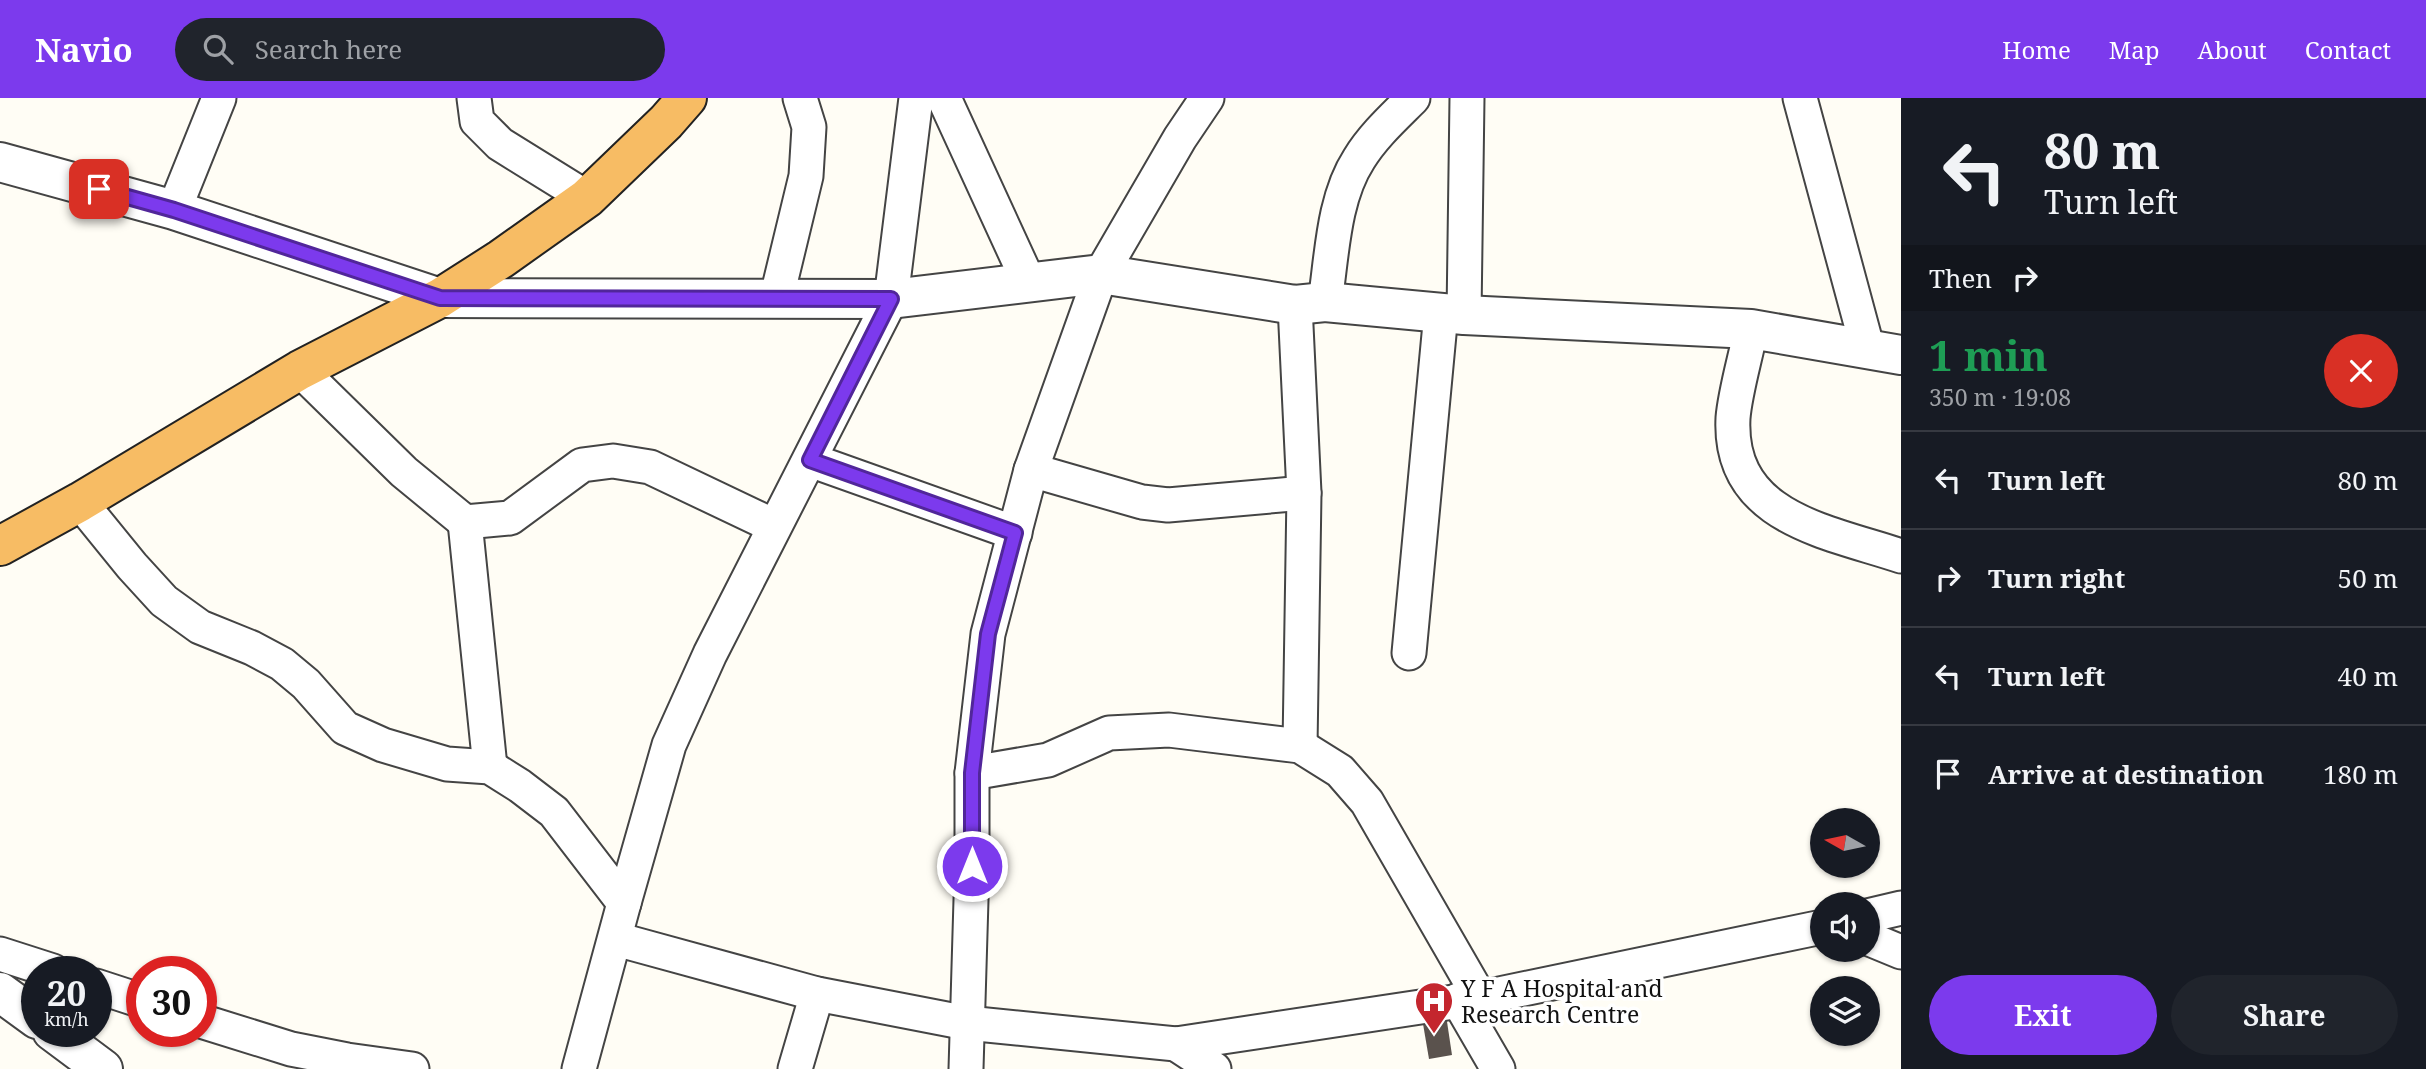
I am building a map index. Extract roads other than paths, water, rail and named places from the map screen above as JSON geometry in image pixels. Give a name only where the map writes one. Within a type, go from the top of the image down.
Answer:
[{"type":"highway","points":[[0,546],[80,502],[300,370],[440,298],[501,259],[587,198],[666,122],[687,98]]},
{"type":"street","points":[[174,210],[219,98]]},
{"type":"street","points":[[474,98],[477,121],[499,144],[587,198]]},
{"type":"street","points":[[776,300],[806,176],[809,127],[800,98]]},
{"type":"street","points":[[579,1069],[669,746],[710,654],[891,299],[916,98]]},
{"type":"street","points":[[944,98],[1029,283]]},
{"type":"street","points":[[965,1069],[972,866],[972,773],[988,634],[1031,470],[1101,274],[1180,138],[1207,98]]},
{"type":"street","points":[[1300,746],[1310,303],[1345,190],[1358,160],[1383,128],[1413,98]]},
{"type":"street","points":[[1409,653],[1452,314],[1467,98]]},
{"type":"street","points":[[0,162],[174,210],[440,298],[891,299],[1101,274],[1310,303],[1452,314],[1751,329],[1885,352],[1800,98]]},
{"type":"street","points":[[1751,329],[1733,418],[1736,458],[1753,490],[1787,517],[1901,556]]},
{"type":"street","points":[[300,370],[404,472],[465,522],[510,518],[582,466],[613,461],[650,467],[774,526]]},
{"type":"street","points":[[810,460],[1015,533]]},
{"type":"street","points":[[1031,470],[1142,502],[1168,505],[1304,493]]},
{"type":"street","points":[[80,502],[164,601],[200,627],[252,648],[282,664],[306,684],[345,728],[383,746],[447,764],[490,767],[520,786],[554,812],[624,903]]},
{"type":"street","points":[[465,522],[490,767]]},
{"type":"street","points":[[972,773],[1048,761],[1109,733],[1169,730],[1300,746],[1340,771],[1367,802],[1469,999],[1498,1069]]},
{"type":"street","points":[[1880,913],[1901,908]]},
{"type":"street","points":[[615,939],[817,995],[967,1023],[1176,1044],[1469,999],[1810,929]]},
{"type":"street","points":[[1880,943],[1901,952]]},
{"type":"street","points":[[0,954],[21,961]]},
{"type":"street","points":[[0,992],[21,1007]]},
{"type":"street","points":[[795,1069],[817,995]]},
{"type":"street","points":[[217,1026],[291,1049],[412,1069]]},
{"type":"street","points":[[1176,1044],[1214,1069]]},
{"type":"street","points":[[73,1047],[103,1069]]},
{"type":"place","name":"Y F A Hospital and Research Centre","points":[[1434,1035]]}]
